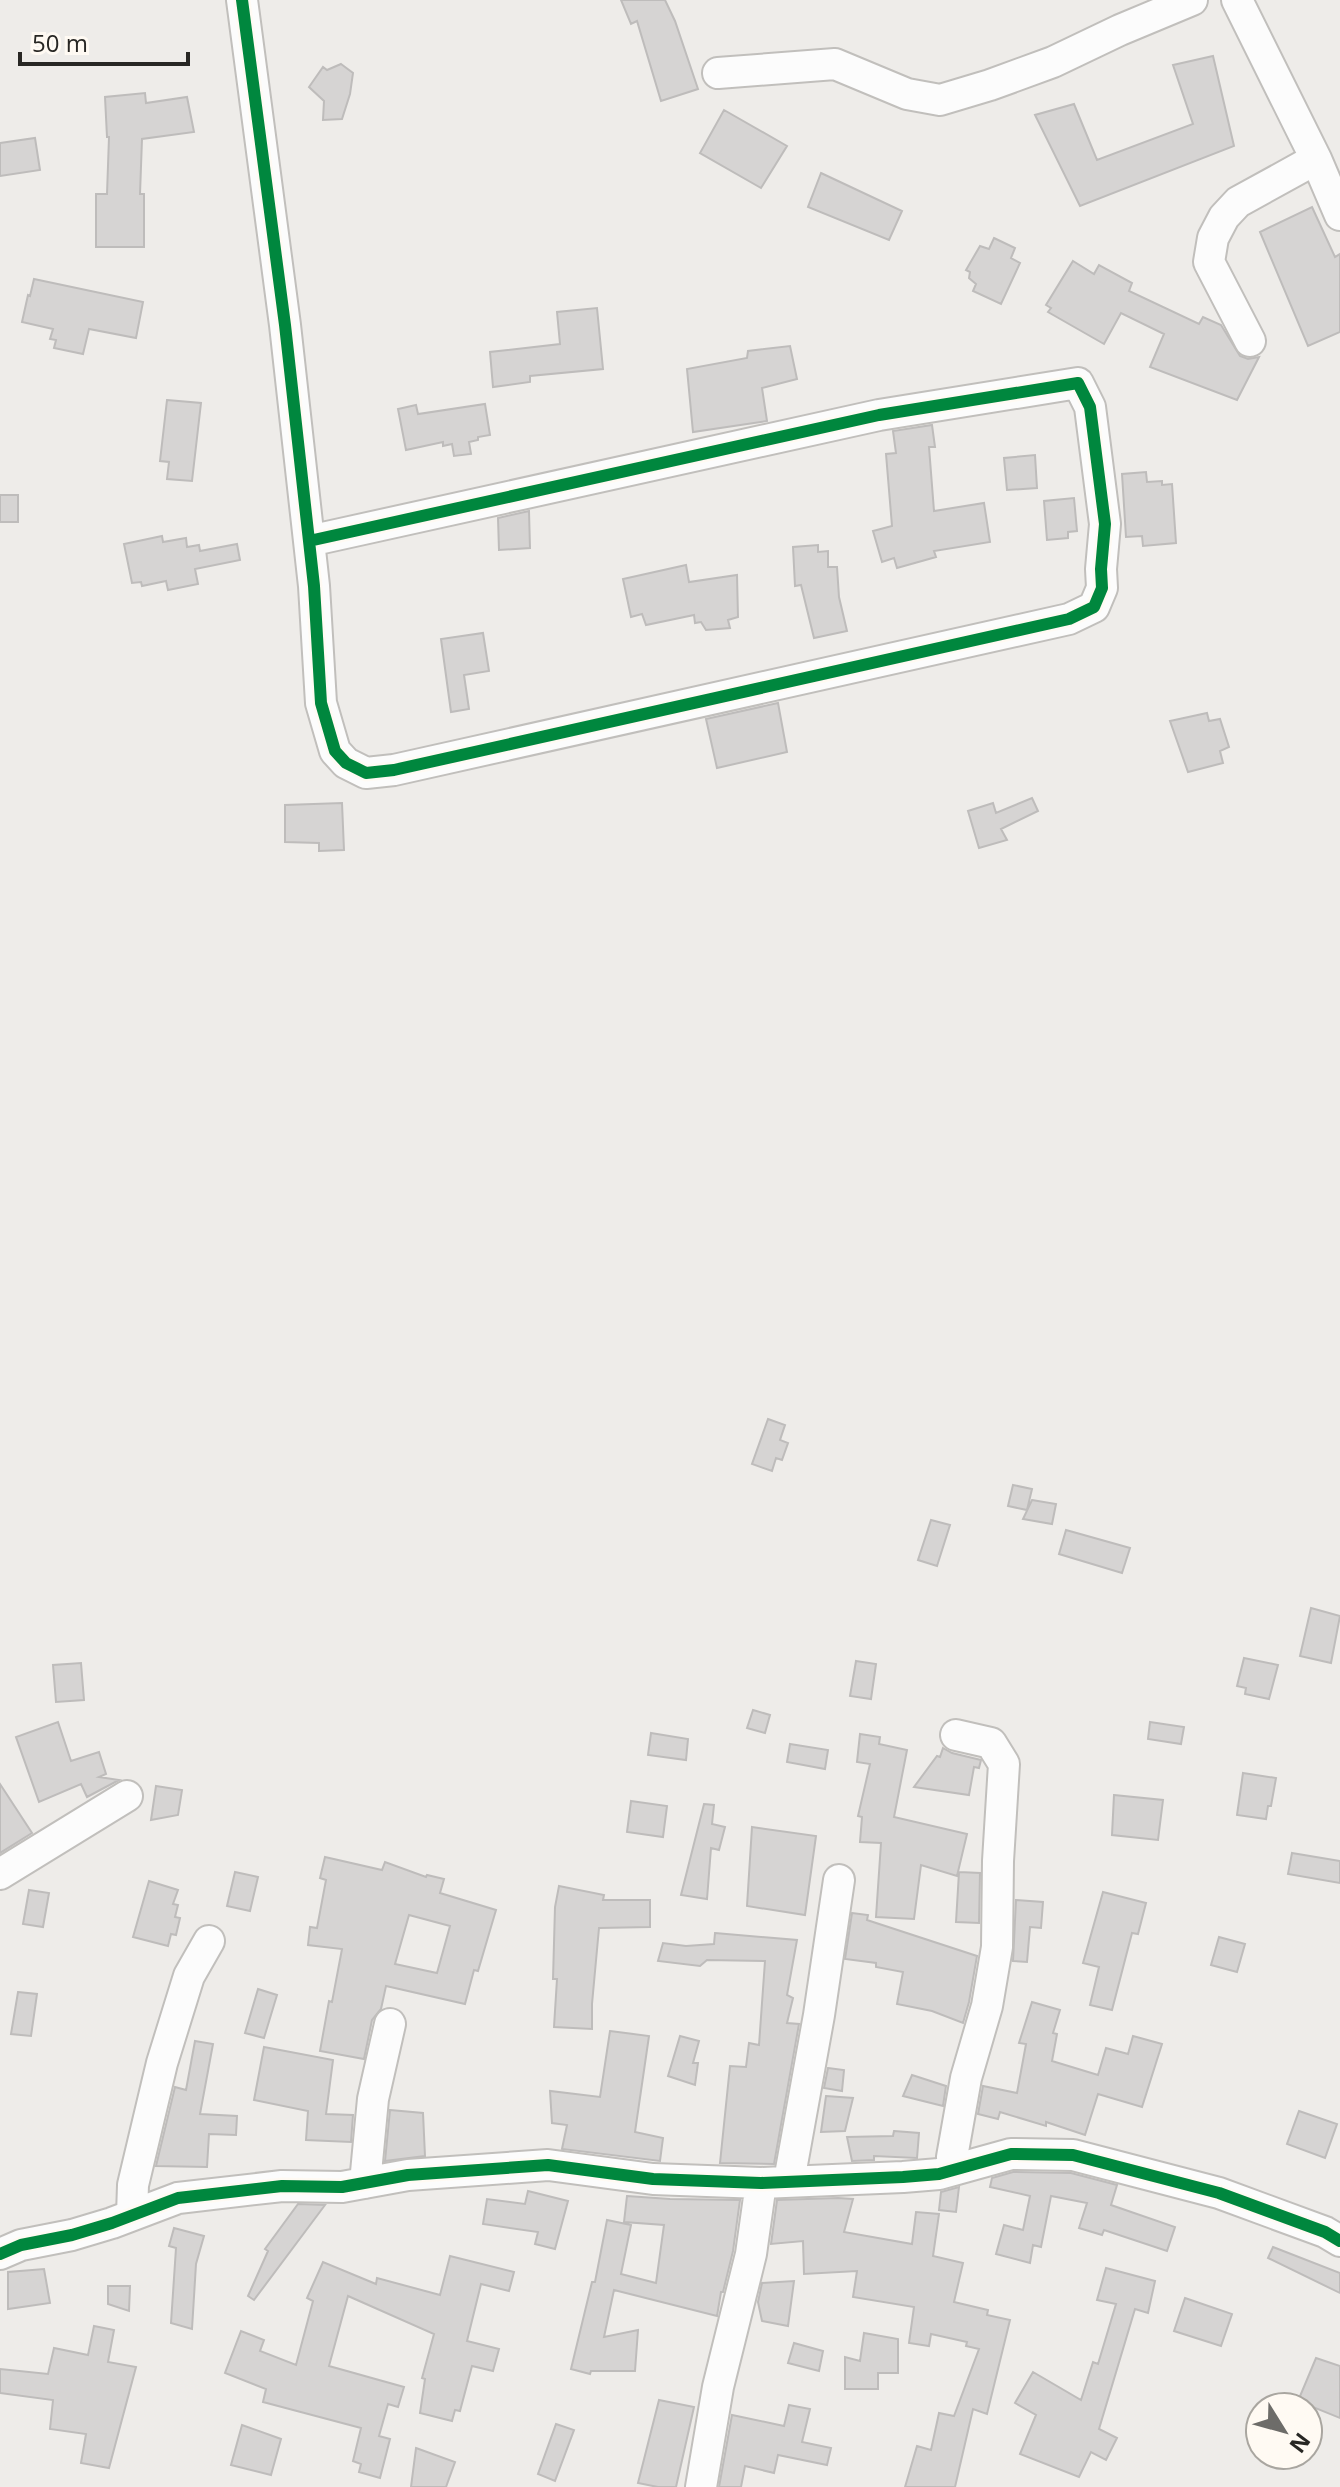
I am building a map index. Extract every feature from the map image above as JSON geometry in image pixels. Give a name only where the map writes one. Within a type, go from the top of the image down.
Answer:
[{"type":"street","points":[[242,0],[285,325],[309,541],[321,703],[335,751],[346,763],[366,773],[394,770],[1069,619],[1094,607],[1102,588],[1105,524],[1090,407],[1078,383],[879,415],[309,541]]},
{"type":"street","points":[[718,73],[835,64],[907,94],[940,100],[1053,62],[1192,0]]},
{"type":"street","points":[[1237,0],[1316,159],[1340,215]]},
{"type":"street","points":[[1250,341],[1209,262],[1213,238],[1224,217],[1238,202],[1316,159]]},
{"type":"street","points":[[953,2170],[952,2157],[966,2078],[987,2006],[997,1947],[1004,1764],[991,1743],[956,1735]]},
{"type":"street","points":[[0,1874],[127,1796]]},
{"type":"street","points":[[701,2487],[718,2387],[751,2254],[775,2182],[819,2015],[839,1880]]},
{"type":"street","points":[[132,2215],[133,2185],[162,2063],[189,1976],[209,1941]]},
{"type":"street","points":[[365,2183],[373,2099],[390,2024]]},
{"type":"street","points":[[0,2254],[21,2245],[72,2235],[178,2198],[282,2186],[342,2187],[408,2175],[548,2165],[653,2179],[775,2182],[903,2177],[953,2170],[1011,2154],[1073,2155],[1219,2193],[1325,2232],[1340,2241]]},
{"type":"building","points":[[621,0],[665,0],[698,89],[661,101],[637,21],[631,24]]},
{"type":"building","points":[[1213,56],[1234,146],[1080,206],[1035,115],[1074,104],[1097,160],[1193,124],[1173,65]]},
{"type":"building","points":[[341,64],[353,73],[342,119],[323,120],[324,101],[309,87],[323,67],[327,70]]},
{"type":"building","points":[[145,93],[146,103],[187,97],[194,132],[142,139],[140,194],[144,194],[144,247],[96,247],[96,194],[107,194],[109,137],[105,97]]},
{"type":"building","points":[[724,110],[787,146],[761,188],[700,153]]},
{"type":"building","points":[[35,138],[40,170],[0,176],[0,143]]},
{"type":"building","points":[[821,173],[902,211],[889,240],[808,207]]},
{"type":"building","points":[[1312,207],[1335,257],[1340,254],[1340,332],[1308,346],[1260,232]]},
{"type":"building","points":[[994,238],[1015,248],[1011,258],[1020,263],[1001,304],[973,291],[976,284],[966,270],[980,246],[989,249]]},
{"type":"building","points":[[1073,261],[1094,274],[1099,265],[1132,283],[1129,291],[1199,324],[1203,317],[1221,325],[1240,356],[1248,359],[1259,357],[1237,400],[1150,367],[1164,334],[1121,313],[1104,344],[1048,312],[1051,308],[1046,305]]},
{"type":"building","points":[[34,279],[143,302],[136,338],[89,329],[83,354],[54,348],[56,340],[50,339],[53,329],[22,322]]},
{"type":"building","points":[[597,308],[603,369],[530,376],[530,382],[493,387],[490,352],[560,344],[557,312]]},
{"type":"building","points":[[790,346],[797,379],[762,388],[767,421],[693,432],[687,369],[747,358],[748,351]]},
{"type":"building","points":[[167,400],[201,403],[192,481],[167,479],[169,462],[160,461]]},
{"type":"building","points":[[485,404],[490,435],[469,442],[471,454],[454,456],[452,444],[443,446],[443,442],[406,450],[398,409],[416,405],[418,414]]},
{"type":"building","points":[[932,425],[935,447],[929,447],[934,511],[984,503],[990,542],[934,551],[936,557],[897,568],[894,558],[882,562],[873,531],[892,526],[886,454],[896,453],[893,431]]},
{"type":"building","points":[[1035,455],[1037,488],[1007,490],[1004,458]]},
{"type":"building","points":[[1146,472],[1147,482],[1172,484],[1176,543],[1143,546],[1142,536],[1126,537],[1122,474]]},
{"type":"building","points":[[0,495],[18,495],[18,522],[0,522]]},
{"type":"building","points":[[1074,498],[1077,531],[1068,532],[1068,538],[1047,540],[1044,501]]},
{"type":"building","points":[[529,511],[530,548],[499,550],[498,518]]},
{"type":"building","points":[[162,536],[163,542],[186,538],[187,547],[199,545],[200,551],[237,544],[240,560],[195,569],[198,584],[168,590],[166,581],[142,586],[141,582],[132,583],[124,544]]},
{"type":"building","points":[[818,545],[818,552],[828,551],[828,567],[837,567],[839,597],[847,631],[814,638],[801,585],[795,586],[793,547]]},
{"type":"building","points":[[686,565],[689,582],[737,575],[738,617],[728,620],[730,628],[706,630],[701,622],[695,623],[694,615],[646,625],[642,614],[631,617],[623,579]]},
{"type":"building","points":[[483,633],[489,671],[464,675],[469,709],[451,712],[441,639]]},
{"type":"building","points":[[778,703],[787,752],[717,768],[706,719]]},
{"type":"building","points":[[1207,713],[1209,721],[1220,719],[1229,747],[1220,751],[1223,763],[1188,772],[1170,721]]},
{"type":"building","points":[[1032,798],[1038,811],[1001,829],[1007,840],[979,848],[968,811],[993,803],[996,813]]},
{"type":"building","points":[[342,803],[344,850],[319,851],[319,843],[285,842],[285,805]]},
{"type":"building","points":[[768,1419],[785,1425],[780,1440],[788,1443],[782,1460],[776,1458],[772,1471],[752,1464]]},
{"type":"building","points":[[1013,1485],[1032,1489],[1027,1510],[1008,1506]]},
{"type":"building","points":[[1032,1500],[1056,1504],[1052,1524],[1023,1519]]},
{"type":"building","points":[[931,1520],[950,1525],[937,1566],[918,1560]]},
{"type":"building","points":[[1066,1530],[1130,1548],[1122,1573],[1059,1554]]},
{"type":"building","points":[[1311,1608],[1340,1616],[1331,1663],[1300,1656]]},
{"type":"building","points":[[1244,1658],[1278,1665],[1269,1699],[1245,1694],[1246,1688],[1237,1686]]},
{"type":"building","points":[[856,1661],[876,1664],[871,1699],[850,1696]]},
{"type":"building","points":[[81,1663],[84,1700],[56,1702],[53,1665]]},
{"type":"building","points":[[753,1710],[770,1715],[765,1733],[747,1728]]},
{"type":"building","points":[[58,1722],[71,1761],[99,1752],[106,1774],[99,1777],[119,1780],[87,1797],[81,1784],[39,1802],[16,1737]]},
{"type":"building","points":[[1150,1722],[1184,1727],[1181,1744],[1148,1739]]},
{"type":"building","points":[[651,1733],[688,1739],[686,1760],[648,1755]]},
{"type":"building","points":[[860,1734],[880,1737],[879,1744],[907,1750],[894,1817],[967,1834],[957,1876],[921,1865],[914,1919],[876,1917],[881,1843],[860,1842],[862,1817],[858,1816],[870,1764],[857,1762]]},
{"type":"building","points":[[790,1744],[828,1750],[825,1769],[787,1762]]},
{"type":"building","points":[[943,1748],[981,1760],[979,1768],[974,1767],[969,1795],[914,1787],[937,1756],[940,1757]]},
{"type":"building","points":[[1243,1773],[1276,1778],[1266,1819],[1237,1815]]},
{"type":"building","points":[[0,1784],[32,1833],[0,1853]]},
{"type":"building","points":[[156,1786],[182,1790],[178,1815],[151,1820]]},
{"type":"building","points":[[1114,1795],[1163,1800],[1158,1840],[1112,1835]]},
{"type":"building","points":[[631,1801],[667,1806],[663,1837],[627,1832]]},
{"type":"building","points":[[704,1804],[714,1805],[712,1824],[725,1827],[719,1850],[711,1848],[707,1899],[681,1895]]},
{"type":"building","points":[[752,1827],[816,1836],[805,1915],[747,1906]]},
{"type":"building","points":[[1292,1853],[1340,1861],[1340,1883],[1288,1874]]},
{"type":"building","points":[[325,1857],[382,1870],[385,1862],[426,1877],[444,1879],[440,1893],[496,1910],[465,2004],[386,1986],[381,2009],[372,2020],[364,2059],[320,2051],[342,1949],[308,1945],[310,1927],[317,1928],[326,1880],[320,1878]],"holes":[[[409,1915],[450,1926],[437,1973],[395,1964]]]},
{"type":"building","points":[[235,1872],[258,1877],[250,1911],[227,1906]]},
{"type":"building","points":[[959,1872],[980,1873],[979,1923],[956,1922]]},
{"type":"building","points":[[149,1881],[178,1890],[173,1904],[178,1905],[175,1917],[180,1918],[176,1935],[171,1934],[168,1946],[133,1937]]},
{"type":"building","points":[[559,1886],[604,1895],[603,1900],[650,1900],[650,1927],[599,1928],[592,2029],[554,2027],[557,1979],[553,1979],[555,1907]]},
{"type":"building","points":[[29,1890],[49,1893],[43,1927],[23,1924]]},
{"type":"building","points":[[1103,1892],[1146,1903],[1138,1934],[1132,1933],[1112,2010],[1090,2005],[1099,1967],[1083,1963]]},
{"type":"building","points":[[1016,1900],[1043,1902],[1041,1928],[1030,1927],[1027,1962],[1013,1961]]},
{"type":"building","points":[[852,1913],[868,1915],[867,1920],[977,1956],[963,2023],[932,2011],[897,2004],[903,1972],[876,1967],[876,1963],[845,1959]]},
{"type":"building","points":[[715,1933],[797,1940],[787,1995],[793,1998],[787,2023],[799,2024],[774,2164],[720,2163],[730,2066],[746,2067],[749,2043],[759,2045],[765,1961],[707,1960],[700,1966],[658,1961],[663,1943],[686,1946],[714,1944]]},
{"type":"building","points":[[1219,1937],[1245,1944],[1237,1972],[1211,1965]]},
{"type":"building","points":[[258,1989],[277,1995],[264,2038],[245,2033]]},
{"type":"building","points":[[18,1992],[37,1994],[31,2036],[11,2034]]},
{"type":"building","points":[[1032,2002],[1060,2010],[1053,2033],[1057,2034],[1052,2061],[1098,2075],[1106,2048],[1128,2054],[1133,2036],[1162,2044],[1142,2107],[1098,2094],[1085,2135],[1000,2112],[998,2119],[978,2114],[983,2086],[1017,2093],[1026,2044],[1019,2043]]},
{"type":"building","points":[[610,2031],[649,2036],[635,2132],[663,2138],[660,2161],[562,2149],[567,2125],[552,2123],[550,2091],[600,2097]]},
{"type":"building","points":[[680,2036],[699,2041],[693,2063],[698,2063],[695,2085],[668,2076]]},
{"type":"building","points":[[195,2041],[213,2044],[200,2114],[237,2116],[236,2135],[209,2134],[207,2167],[156,2166],[175,2087],[186,2090]]},
{"type":"building","points":[[264,2047],[333,2060],[326,2114],[353,2115],[351,2142],[306,2140],[308,2111],[254,2100]]},
{"type":"building","points":[[828,2068],[844,2070],[842,2091],[824,2088]]},
{"type":"building","points":[[912,2075],[946,2086],[943,2106],[903,2096]]},
{"type":"building","points":[[826,2096],[853,2098],[845,2131],[821,2132]]},
{"type":"building","points":[[390,2110],[423,2113],[425,2156],[385,2161]]},
{"type":"building","points":[[1299,2111],[1337,2124],[1325,2158],[1287,2144]]},
{"type":"building","points":[[894,2131],[919,2133],[917,2158],[874,2156],[874,2160],[852,2161],[847,2137],[893,2136]]},
{"type":"building","points":[[1013,2172],[1071,2173],[1117,2185],[1111,2205],[1175,2227],[1167,2251],[1104,2230],[1102,2235],[1079,2228],[1087,2203],[1051,2196],[1041,2247],[1033,2245],[1030,2263],[996,2254],[1004,2225],[1023,2230],[1030,2196],[990,2187],[992,2178]]},
{"type":"building","points":[[959,2187],[956,2212],[939,2210],[941,2192]]},
{"type":"building","points":[[528,2191],[568,2201],[555,2249],[535,2244],[538,2232],[483,2224],[487,2199],[525,2204]]},
{"type":"building","points":[[627,2196],[740,2200],[733,2251],[717,2316],[614,2290],[604,2337],[638,2330],[635,2371],[591,2371],[590,2374],[571,2369],[592,2282],[595,2282],[607,2220],[631,2225],[621,2274],[656,2283],[664,2225],[624,2222]]},
{"type":"building","points":[[853,2199],[844,2232],[912,2244],[916,2212],[939,2214],[933,2256],[963,2263],[954,2302],[988,2310],[987,2315],[1010,2320],[987,2414],[973,2409],[955,2487],[905,2487],[917,2446],[931,2450],[939,2413],[954,2416],[979,2349],[966,2346],[967,2342],[931,2334],[929,2346],[909,2343],[914,2307],[853,2297],[857,2271],[804,2274],[803,2241],[771,2244],[777,2200]]},
{"type":"building","points":[[298,2204],[325,2205],[254,2300],[248,2296],[268,2251],[265,2249]]},
{"type":"building","points":[[174,2228],[204,2236],[196,2264],[192,2329],[171,2323],[176,2248],[169,2246]]},
{"type":"building","points":[[1273,2247],[1340,2273],[1340,2293],[1268,2258]]},
{"type":"building","points":[[450,2256],[514,2272],[509,2291],[481,2284],[467,2341],[499,2349],[493,2371],[472,2366],[460,2411],[455,2410],[452,2421],[420,2413],[425,2379],[422,2378],[434,2334],[348,2296],[329,2366],[404,2387],[398,2407],[388,2404],[379,2436],[390,2439],[380,2478],[359,2472],[361,2464],[353,2461],[361,2428],[263,2402],[266,2389],[225,2373],[241,2331],[264,2340],[260,2351],[296,2365],[313,2301],[307,2298],[323,2262],[376,2284],[377,2278],[440,2295]]},
{"type":"building","points":[[1106,2268],[1155,2281],[1148,2313],[1135,2309],[1099,2429],[1117,2438],[1106,2460],[1091,2452],[1079,2477],[1020,2454],[1036,2415],[1015,2403],[1033,2372],[1081,2400],[1093,2362],[1098,2364],[1116,2304],[1097,2300]]},
{"type":"building","points":[[44,2269],[50,2303],[8,2309],[8,2272]]},
{"type":"building","points":[[794,2281],[788,2326],[762,2321],[758,2302],[762,2283]]},
{"type":"building","points":[[108,2286],[130,2286],[129,2311],[108,2304]]},
{"type":"building","points":[[1185,2298],[1232,2314],[1221,2346],[1174,2331]]},
{"type":"building","points":[[94,2326],[114,2330],[108,2362],[136,2367],[109,2468],[81,2463],[86,2434],[50,2429],[53,2400],[0,2393],[0,2369],[48,2374],[54,2348],[88,2355]]},
{"type":"building","points":[[864,2333],[898,2339],[898,2373],[878,2373],[878,2389],[845,2389],[845,2357],[860,2361]]},
{"type":"building","points":[[794,2343],[823,2351],[819,2371],[788,2363]]},
{"type":"building","points":[[1316,2358],[1340,2366],[1340,2418],[1324,2412],[1324,2391],[1302,2391]]},
{"type":"building","points":[[659,2400],[694,2407],[676,2487],[638,2483]]},
{"type":"building","points":[[789,2405],[810,2409],[802,2442],[831,2448],[827,2465],[778,2455],[774,2473],[745,2466],[741,2487],[719,2487],[732,2415],[784,2426]]},
{"type":"building","points":[[556,2424],[574,2430],[555,2481],[538,2474]]},
{"type":"building","points":[[242,2425],[281,2439],[271,2475],[231,2465]]},
{"type":"building","points":[[416,2448],[455,2462],[446,2487],[411,2487]]},
{"type":"cycle path","points":[[242,0],[285,325],[314,586],[321,703],[335,751],[346,763],[366,773],[394,770],[1069,619],[1094,607],[1102,588],[1105,524],[1090,407],[1078,383],[879,415],[309,541]]},
{"type":"cycle path","points":[[0,2254],[21,2245],[112,2223],[178,2198],[282,2186],[342,2187],[408,2175],[548,2165],[653,2179],[761,2183],[903,2177],[939,2174],[1011,2154],[1073,2155],[1219,2193],[1325,2232],[1340,2241]]}]
